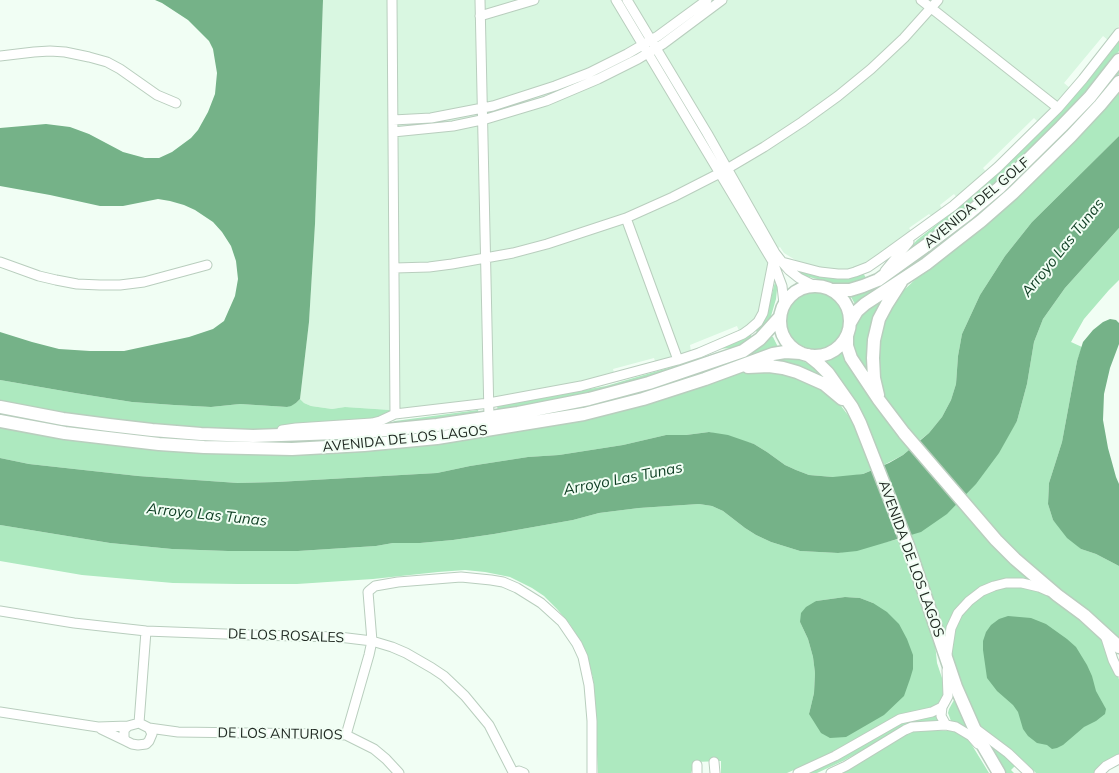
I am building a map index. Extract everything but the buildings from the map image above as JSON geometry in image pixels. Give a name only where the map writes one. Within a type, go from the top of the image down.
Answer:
[{"type":"street","points":[[392,0],[396,414]]},
{"type":"street","points":[[480,0],[489,417]]},
{"type":"street","points":[[480,16],[534,0]]},
{"type":"street","points":[[616,0],[647,42]]},
{"type":"street","points":[[627,0],[652,51],[707,133],[723,171],[775,258],[784,304]]},
{"type":"street","points":[[393,120],[431,118],[493,106],[589,73],[658,36],[707,0]]},
{"type":"street","points":[[393,132],[453,126],[483,120],[546,102],[598,79],[652,51],[722,0]]},
{"type":"street","points":[[921,0],[1058,108]]},
{"type":"street","points":[[395,268],[452,264],[547,244],[626,218],[673,198],[764,147],[838,96],[871,69],[904,38],[938,0]]},
{"type":"street","points":[[775,258],[794,266],[838,274],[848,274],[868,266],[917,233],[975,188],[1058,108],[1119,33]]},
{"type":"street","points":[[0,56],[50,51],[88,56],[107,62],[157,95],[176,103]]},
{"type":"street","name":"AVENIDA DEL GOLF","points":[[832,290],[850,290],[878,280],[968,214],[999,188],[1062,127],[1119,60]]},
{"type":"street","name":"AVENIDA DEL GOLF","points":[[848,329],[857,311],[954,242],[1012,193],[1071,136],[1119,82]]},
{"type":"street","points":[[626,218],[678,360]]},
{"type":"street","points":[[878,280],[917,233]]},
{"type":"street","points":[[775,258],[799,278],[813,286]]},
{"type":"street","points":[[253,436],[296,428],[380,422],[396,414],[489,404],[581,386],[699,353],[743,334],[758,322],[764,313],[775,258]]},
{"type":"street","points":[[0,262],[56,280],[77,284],[100,285],[144,282],[207,265]]},
{"type":"street","points":[[879,400],[872,358],[874,340],[879,319],[905,278]]},
{"type":"street","points":[[848,329],[837,348],[831,352],[816,356],[804,354],[790,345],[782,335],[780,318],[784,304],[789,296],[804,287],[823,286],[840,296],[846,304],[849,313],[847,346],[851,358],[879,400],[904,432],[996,540],[1015,559],[1104,632],[1119,647]]},
{"type":"street","name":"AVENIDA DE LOS LAGOS","points":[[0,407],[63,419],[152,430],[253,436],[365,432],[437,425],[589,400],[649,383],[738,353],[760,339],[780,318]]},
{"type":"street","name":"AVENIDA DE LOS LAGOS","points":[[0,421],[65,433],[204,448],[292,449],[364,445],[438,438],[584,414],[642,399],[773,354],[785,352],[804,354],[818,363],[828,373],[852,407],[860,423],[909,548],[956,687],[973,727],[999,773]]},
{"type":"street","points":[[699,353],[738,353]]},
{"type":"street","points":[[731,370],[769,366],[797,372],[824,384],[852,407]]},
{"type":"street","points":[[346,735],[372,641],[368,592],[375,586],[398,582],[461,577],[491,580],[503,582],[517,588],[550,610],[562,622],[577,644],[583,657],[589,685],[592,721],[592,773]]},
{"type":"street","points":[[946,725],[941,716],[942,707],[948,696],[946,660],[951,628],[958,613],[982,591],[1006,583],[1022,583],[1039,587],[1058,595]]},
{"type":"street","name":"DE LOS ROSALES","points":[[0,611],[74,623],[146,631],[234,635],[331,636],[372,641],[392,647],[416,658],[444,676],[466,696],[489,725],[513,773]]},
{"type":"street","points":[[139,724],[146,631]]},
{"type":"street","points":[[1104,632],[1119,672]]},
{"type":"street","points":[[798,773],[813,767],[900,719],[932,712],[942,707]]},
{"type":"street","points":[[0,712],[98,727],[139,724],[149,728],[178,732]]},
{"type":"street","points":[[831,773],[912,727],[946,725],[956,727],[971,736],[976,741],[994,773]]},
{"type":"street","points":[[126,741],[123,734],[128,726]]},
{"type":"street","points":[[98,727],[132,744],[138,745],[146,744],[162,736],[178,732]]},
{"type":"street","points":[[973,727],[1008,753],[1029,773]]},
{"type":"street","points":[[146,744],[152,734],[149,728]]},
{"type":"street","name":"DE LOS ANTURIOS","points":[[178,732],[346,735],[374,749],[399,773]]},
{"type":"street","points":[[1099,773],[1106,766],[1119,759]]},
{"type":"street","points":[[714,762],[715,773]]},
{"type":"street","points":[[513,773],[519,771],[524,773]]},
{"type":"shaded area","points":[[323,0],[1119,0],[1119,26],[1109,41],[1103,36],[1064,83],[1070,88],[1039,123],[1034,118],[983,168],[987,173],[958,199],[954,194],[940,205],[943,211],[933,218],[929,214],[909,228],[913,233],[870,262],[854,269],[837,271],[811,267],[784,253],[780,247],[765,255],[769,267],[760,312],[749,327],[739,331],[737,326],[690,345],[691,351],[656,364],[654,358],[613,369],[615,376],[492,398],[406,410],[345,407],[332,409],[311,406],[300,399],[309,322],[315,224]]},
{"type":"shaded area","points":[[1119,41],[1119,51],[1049,132],[977,201],[897,262],[917,240],[973,196],[1007,165],[1095,72]]},
{"type":"shaded area","points":[[1119,66],[1119,74],[1072,130],[972,224],[856,306],[850,295],[867,291],[880,285],[925,254],[969,220]]},
{"type":"shaded area","points":[[1119,87],[1119,136],[1032,222],[1005,256],[980,295],[962,334],[956,384],[951,400],[942,417],[929,433],[919,441],[909,429],[906,431],[885,398],[878,374],[882,334],[887,315],[894,302],[903,291]]},
{"type":"shaded area","points":[[1119,228],[1119,280],[1084,319],[1071,342],[1082,347],[1077,361],[1062,442],[1049,483],[1048,504],[1053,520],[1081,549],[1096,554],[1119,566],[1119,639],[1019,556],[997,535],[965,494],[1017,421],[1027,384],[1034,342],[1043,319],[1065,288]]},
{"type":"shaded area","points":[[790,267],[847,277],[863,273],[868,281],[842,285],[809,277],[798,273]]},
{"type":"shaded area","points":[[775,274],[778,280],[776,299],[769,323],[760,335],[755,330],[767,314],[775,282]]},
{"type":"shaded area","points":[[808,289],[820,289],[836,298],[843,308],[845,320],[843,332],[836,342],[820,351],[808,351],[797,346],[788,337],[783,326],[783,314],[788,303],[797,294]]},
{"type":"shaded area","points":[[890,294],[884,308],[873,379],[858,361],[852,345],[852,334],[855,325],[865,310]]},
{"type":"shaded area","points":[[750,334],[755,340],[735,348],[714,349]]},
{"type":"shaded area","points":[[771,336],[778,347],[706,375],[601,406],[479,428],[314,444],[201,443],[79,430],[0,416],[0,411],[199,438],[524,415],[761,346]]},
{"type":"shaded area","points":[[843,351],[884,418],[910,449],[882,466],[824,362]]},
{"type":"shaded area","points":[[717,356],[608,390],[498,411],[497,406],[606,386],[706,357]]},
{"type":"shaded area","points":[[773,358],[794,358],[803,361],[813,366],[827,380],[761,362]]},
{"type":"shaded area","points":[[764,369],[812,383],[838,402],[854,423],[872,470],[863,474],[845,477],[809,475],[785,465],[754,444],[709,432],[666,435],[623,445],[559,455],[528,457],[437,473],[277,482],[238,483],[138,476],[29,464],[0,458],[0,425],[306,453],[651,402],[709,384],[733,374]]},
{"type":"shaded area","points":[[0,380],[132,402],[211,407],[240,404],[287,407],[300,399],[311,406],[332,409],[345,407],[390,410],[387,415],[372,420],[299,424],[269,430],[163,425],[89,417],[0,402]]},
{"type":"shaded area","points":[[478,410],[479,414],[388,424],[395,421]]},
{"type":"shaded area","points":[[956,503],[1033,582],[1023,579],[1004,579],[988,583],[974,592],[946,637],[909,536]]},
{"type":"shaded area","points":[[699,504],[712,506],[723,511],[756,535],[800,551],[838,553],[899,539],[934,633],[937,663],[946,690],[940,706],[787,773],[721,773],[721,761],[695,762],[691,773],[598,773],[593,678],[581,642],[569,623],[544,596],[510,577],[465,570],[297,584],[173,583],[82,575],[0,561],[0,525],[110,543],[172,549],[298,551],[453,540],[573,520],[599,513]],"holes":[[[845,597],[860,598],[873,603],[809,714],[814,693],[815,673],[808,639],[800,622],[816,601]]]},
{"type":"shaded area","points":[[1023,586],[1044,592],[1093,628],[1104,642],[1119,679],[1119,756],[1096,773],[1036,773],[984,730],[977,721],[953,664],[951,652],[955,629],[959,619],[972,604],[980,597],[1002,587]]},
{"type":"shaded area","points":[[954,700],[956,700],[970,731],[953,724],[951,721],[948,713]]},
{"type":"shaded area","points":[[938,715],[940,721],[911,724],[843,761],[817,773],[806,773],[841,757],[901,723],[921,717]]},
{"type":"shaded area","points":[[917,730],[954,731],[964,735],[989,773],[836,773],[908,733]]},
{"type":"shaded area","points":[[990,745],[1015,766],[1011,770],[1014,773],[1006,773]]},
{"type":"water","points":[[155,0],[323,0],[315,224],[309,322],[300,399],[291,406],[240,404],[211,407],[132,402],[0,380],[0,332],[59,349],[124,351],[189,337],[213,329],[224,321],[235,296],[238,279],[236,261],[231,246],[213,222],[195,210],[184,205],[158,199],[123,206],[100,206],[0,186],[0,128],[46,124],[70,127],[89,134],[123,152],[145,158],[159,158],[172,152],[191,138],[198,130],[215,94],[217,73],[213,49],[209,41],[188,20]]},
{"type":"water","name":"Arroyo Las Tunas","points":[[1119,136],[1119,228],[1065,288],[1043,319],[1034,342],[1027,384],[1017,421],[999,453],[976,484],[947,514],[921,532],[857,551],[838,553],[800,551],[771,542],[745,528],[723,511],[712,506],[699,504],[599,513],[573,520],[453,540],[298,551],[172,549],[110,543],[0,525],[0,458],[29,464],[138,476],[238,483],[277,482],[437,473],[528,457],[559,455],[623,445],[666,435],[709,432],[728,435],[754,444],[785,465],[809,475],[833,477],[863,474],[903,455],[929,433],[942,417],[951,400],[956,384],[962,334],[980,295],[1005,256],[1032,222]]},
{"type":"water","points":[[1110,319],[1116,320],[1119,323],[1119,344],[1110,368],[1104,394],[1103,420],[1108,448],[1119,484],[1119,566],[1096,554],[1081,549],[1067,538],[1053,520],[1048,504],[1049,483],[1062,442],[1077,361],[1083,342],[1093,330]]},
{"type":"water","points":[[845,597],[860,598],[873,603],[887,612],[899,624],[913,655],[913,669],[904,696],[884,715],[846,737],[830,738],[821,733],[809,714],[814,693],[815,673],[808,639],[800,622],[801,613],[806,607],[816,601]]},
{"type":"water","points":[[1008,616],[1031,618],[1046,624],[1076,647],[1087,665],[1096,691],[1106,709],[1105,714],[1084,727],[1057,748],[1052,749],[1047,745],[1037,743],[1028,736],[1023,729],[1018,712],[987,678],[983,650],[986,632],[999,619]]}]
